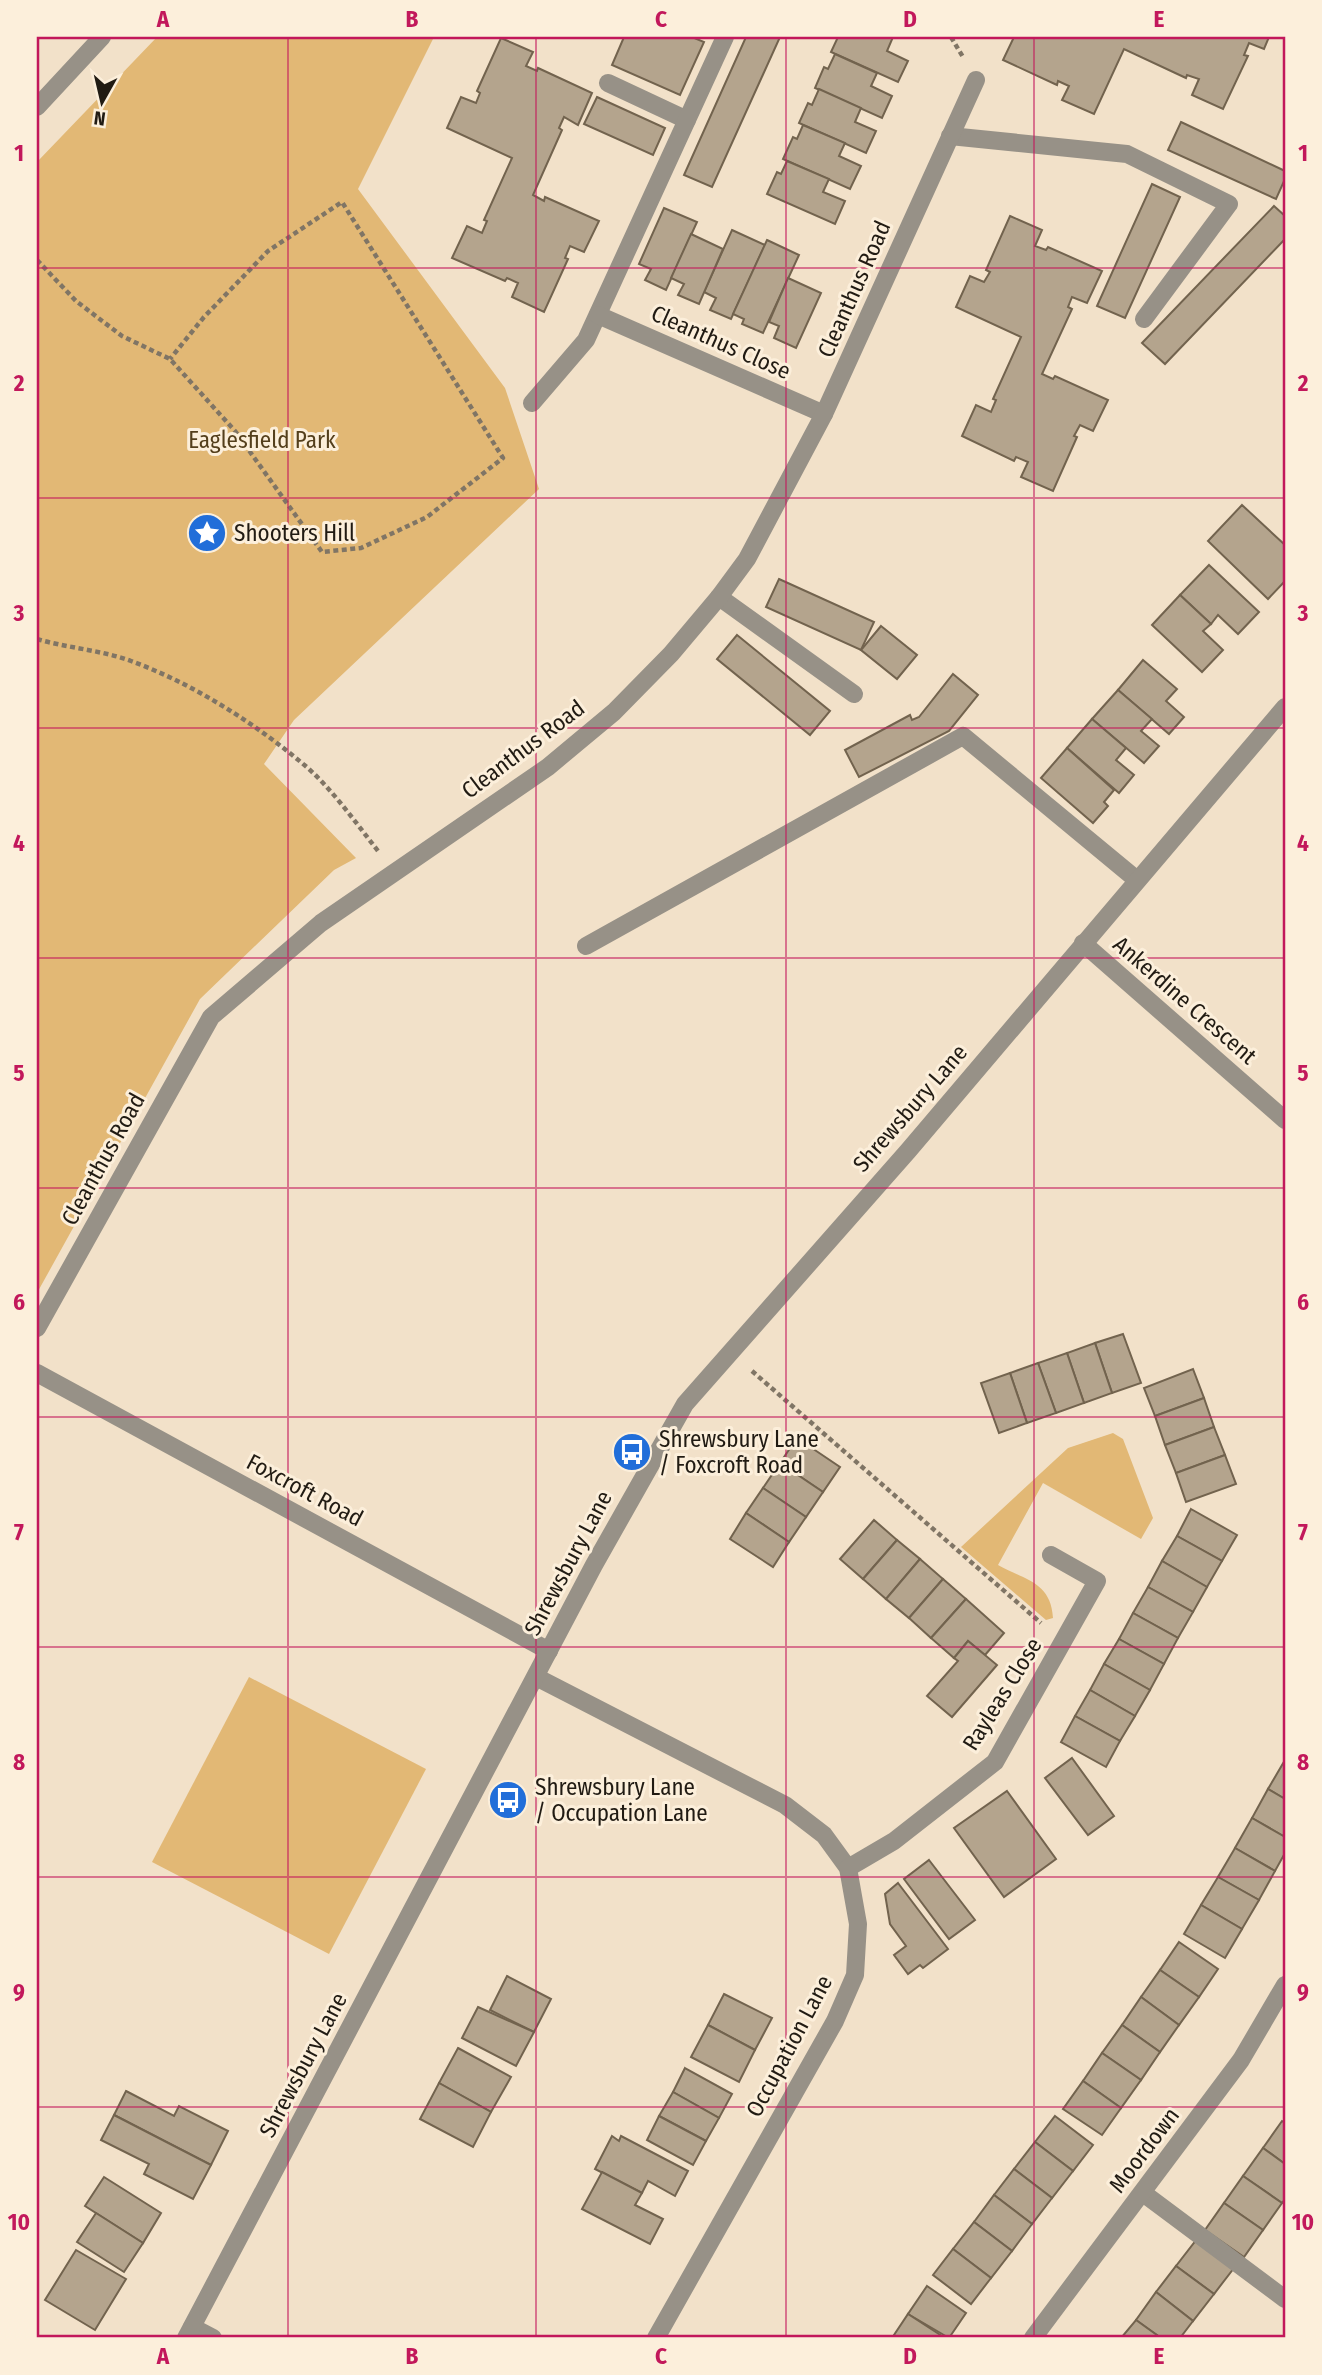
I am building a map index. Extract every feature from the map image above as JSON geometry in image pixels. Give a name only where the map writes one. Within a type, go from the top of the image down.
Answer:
[{"type":"street","points":[[37,107],[102,37]]},
{"type":"street","points":[[532,403],[586,340],[725,37]]},
{"type":"street","name":"Cleanthus Road","points":[[37,1328],[211,1017],[277,958],[393,872],[548,767],[614,712],[671,654],[719,597],[747,559],[824,414],[976,79]]},
{"type":"street","points":[[608,83],[687,120]]},
{"type":"street","points":[[950,136],[1127,154],[1229,204],[1144,319]]},
{"type":"street","name":"Cleanthus Close","points":[[598,315],[824,414]]},
{"type":"street","points":[[719,597],[854,694]]},
{"type":"street","name":"Shrewsbury Lane","points":[[189,2333],[635,1488],[685,1404],[908,1151],[1285,708]]},
{"type":"street","points":[[586,946],[963,736],[1137,880]]},
{"type":"street","name":"Ankerdine Crescent","points":[[1083,943],[1285,1121]]},
{"type":"street","name":"Foxcroft Road","points":[[37,1373],[549,1651]]},
{"type":"street","name":"Rayleas Close","points":[[848,1868],[894,1841],[995,1762],[1097,1581],[1051,1555]]},
{"type":"street","name":"Occupation Lane","points":[[536,1677],[785,1805],[824,1835],[848,1868],[858,1924],[855,1975],[835,2021],[656,2338]]},
{"type":"street","name":"Moordown","points":[[1033,2338],[1241,2060],[1285,1985]]},
{"type":"street","points":[[1143,2193],[1285,2299]]},
{"type":"street","points":[[189,2333],[213,2338]]},
{"type":"path","points":[[37,260],[76,301],[122,336],[170,359],[236,431],[322,552],[361,548],[427,517],[503,458],[342,202],[268,251],[204,317],[170,359]]},
{"type":"path","points":[[37,639],[129,660],[178,682],[246,722],[309,770],[343,806],[393,872]]},
{"type":"path","points":[[730,1352],[1063,1642]]},
{"type":"green space","name":"Eaglesfield Park","points":[[157,37],[434,37],[358,189],[505,388],[539,489],[294,720],[264,764],[356,858],[334,870],[200,999],[37,1293],[37,162]]},
{"type":"green space","points":[[1113,1433],[1123,1439],[1153,1518],[1141,1539],[1043,1483],[998,1565],[1042,1589],[1051,1606],[1053,1618],[1046,1620],[961,1547],[1068,1448]]},
{"type":"green space","points":[[249,1677],[426,1769],[329,1954],[152,1862]]},
{"type":"building","points":[[624,37],[692,37],[704,42],[680,95],[612,65]]},
{"type":"building","points":[[746,37],[780,37],[712,187],[684,175]]},
{"type":"building","points":[[838,37],[893,37],[887,51],[908,61],[898,82],[831,52]]},
{"type":"building","points":[[1014,37],[1269,37],[1264,49],[1249,43],[1244,55],[1248,56],[1223,109],[1192,95],[1199,79],[1187,75],[1186,78],[1124,49],[1094,114],[1062,100],[1069,86],[1058,81],[1057,85],[1003,60]]},
{"type":"building","points":[[501,38],[533,52],[526,66],[537,71],[538,68],[592,93],[578,125],[564,117],[559,128],[562,130],[533,195],[544,201],[545,197],[599,221],[584,252],[570,246],[565,258],[568,259],[544,312],[512,297],[518,283],[507,278],[505,281],[452,258],[467,226],[482,233],[487,221],[484,220],[512,158],[447,128],[461,97],[476,103],[480,93],[477,91]]},
{"type":"building","points":[[835,54],[877,73],[871,86],[892,96],[882,118],[815,88],[824,67],[828,69]]},
{"type":"building","points":[[819,89],[861,108],[855,122],[876,131],[866,153],[799,123],[808,103],[812,105]]},
{"type":"building","points":[[597,97],[665,128],[653,155],[584,124]]},
{"type":"building","points":[[1181,122],[1285,171],[1285,179],[1276,199],[1168,150]]},
{"type":"building","points":[[803,125],[845,143],[839,156],[861,166],[850,189],[783,159],[793,137],[797,139]]},
{"type":"building","points":[[787,161],[829,179],[823,192],[845,201],[835,224],[767,194],[777,172],[781,174]]},
{"type":"building","points":[[1152,184],[1180,197],[1125,318],[1097,306]]},
{"type":"building","points":[[1274,206],[1285,216],[1285,239],[1165,364],[1142,343]]},
{"type":"building","points":[[664,208],[697,222],[666,290],[645,280],[651,269],[639,264]]},
{"type":"building","points":[[1010,216],[1042,230],[1035,246],[1046,250],[1048,247],[1102,271],[1087,303],[1072,297],[1068,307],[1072,309],[1042,374],[1053,379],[1055,376],[1108,400],[1093,431],[1080,425],[1053,491],[1021,477],[1028,462],[1016,457],[1014,461],[962,436],[976,405],[991,412],[996,400],[993,399],[1021,337],[956,307],[970,276],[984,282],[990,272],[986,270]]},
{"type":"building","points":[[732,230],[765,245],[731,319],[710,310],[716,298],[704,292]]},
{"type":"building","points":[[691,234],[723,249],[699,304],[678,295],[684,284],[671,278]]},
{"type":"building","points":[[767,240],[799,255],[763,333],[742,324],[744,319],[733,314]]},
{"type":"building","points":[[788,278],[821,293],[796,348],[774,338],[779,326],[769,322]]},
{"type":"building","points":[[1242,505],[1285,545],[1285,581],[1268,599],[1208,541]]},
{"type":"building","points":[[1209,565],[1259,612],[1238,634],[1218,615],[1211,624],[1180,595]]},
{"type":"building","points":[[779,579],[874,622],[861,650],[766,607]]},
{"type":"building","points":[[1180,595],[1211,624],[1203,631],[1223,650],[1202,672],[1152,625]]},
{"type":"building","points":[[881,626],[917,655],[897,679],[861,650]]},
{"type":"building","points":[[737,635],[830,711],[810,735],[717,659]]},
{"type":"building","points":[[1143,660],[1177,689],[1166,701],[1184,717],[1169,734],[1118,690]]},
{"type":"building","points":[[953,674],[978,695],[949,731],[859,777],[845,750],[910,715],[912,720],[919,717]]},
{"type":"building","points":[[1118,690],[1152,719],[1141,731],[1159,746],[1144,763],[1092,719]]},
{"type":"building","points":[[1092,719],[1126,748],[1116,760],[1134,775],[1119,793],[1067,748]]},
{"type":"building","points":[[1067,748],[1114,790],[1104,802],[1108,806],[1093,823],[1041,778]]},
{"type":"building","points":[[1123,1334],[1141,1383],[1112,1393],[1095,1343]]},
{"type":"building","points":[[1095,1343],[1112,1393],[1084,1403],[1067,1353]]},
{"type":"building","points":[[1067,1353],[1084,1403],[1056,1413],[1038,1363]]},
{"type":"building","points":[[1038,1363],[1056,1413],[1027,1423],[1010,1373]]},
{"type":"building","points":[[1193,1369],[1204,1398],[1155,1416],[1144,1388]]},
{"type":"building","points":[[1010,1373],[1027,1423],[999,1433],[981,1383]]},
{"type":"building","points":[[1204,1398],[1214,1427],[1165,1445],[1155,1416]]},
{"type":"building","points":[[1214,1427],[1225,1455],[1176,1473],[1165,1445]]},
{"type":"building","points":[[797,1438],[840,1467],[823,1492],[780,1463]]},
{"type":"building","points":[[1225,1455],[1236,1484],[1186,1502],[1176,1473]]},
{"type":"building","points":[[780,1463],[823,1492],[806,1517],[763,1488]]},
{"type":"building","points":[[763,1488],[806,1517],[789,1542],[746,1513]]},
{"type":"building","points":[[1191,1509],[1237,1535],[1222,1561],[1177,1536]]},
{"type":"building","points":[[746,1513],[789,1542],[773,1567],[730,1539]]},
{"type":"building","points":[[874,1520],[897,1540],[863,1579],[840,1559]]},
{"type":"building","points":[[1177,1536],[1222,1561],[1207,1587],[1162,1561]]},
{"type":"building","points":[[897,1540],[920,1559],[886,1599],[863,1579]]},
{"type":"building","points":[[920,1559],[943,1579],[909,1618],[886,1599]]},
{"type":"building","points":[[1162,1561],[1207,1587],[1193,1612],[1148,1587]]},
{"type":"building","points":[[943,1579],[966,1599],[931,1638],[909,1618]]},
{"type":"building","points":[[1148,1587],[1193,1612],[1178,1638],[1133,1613]]},
{"type":"building","points":[[966,1599],[1004,1633],[985,1655],[968,1641],[954,1658],[931,1638]]},
{"type":"building","points":[[1133,1613],[1178,1638],[1164,1664],[1119,1639]]},
{"type":"building","points":[[1119,1639],[1164,1664],[1150,1690],[1104,1664]]},
{"type":"building","points":[[968,1641],[997,1665],[952,1717],[927,1696],[958,1661],[954,1658]]},
{"type":"building","points":[[1104,1664],[1150,1690],[1135,1716],[1090,1690]]},
{"type":"building","points":[[1090,1690],[1135,1716],[1120,1741],[1075,1716]]},
{"type":"building","points":[[1075,1716],[1120,1741],[1106,1767],[1061,1742]]},
{"type":"building","points":[[1072,1758],[1114,1816],[1088,1835],[1045,1778]]},
{"type":"building","points":[[1285,1760],[1285,1799],[1268,1789]]},
{"type":"building","points":[[1268,1789],[1285,1799],[1285,1837],[1252,1818]]},
{"type":"building","points":[[1007,1791],[1056,1859],[1004,1897],[954,1828]]},
{"type":"building","points":[[1252,1818],[1285,1837],[1285,1853],[1275,1871],[1235,1848]]},
{"type":"building","points":[[1235,1848],[1275,1871],[1259,1900],[1218,1877]]},
{"type":"building","points":[[929,1860],[975,1920],[949,1939],[904,1879]]},
{"type":"building","points":[[1218,1877],[1259,1900],[1242,1929],[1201,1905]]},
{"type":"building","points":[[898,1883],[948,1949],[923,1968],[920,1965],[908,1974],[894,1955],[906,1946],[890,1924],[885,1894]]},
{"type":"building","points":[[1201,1905],[1242,1929],[1225,1958],[1184,1934]]},
{"type":"building","points":[[1179,1942],[1218,1969],[1199,1997],[1160,1970]]},
{"type":"building","points":[[1160,1970],[1199,1997],[1179,2025],[1141,1997]]},
{"type":"building","points":[[507,1976],[551,1999],[534,2032],[490,2010]]},
{"type":"building","points":[[724,1994],[772,2018],[755,2050],[708,2025]]},
{"type":"building","points":[[1141,1997],[1179,2025],[1160,2052],[1122,2025]]},
{"type":"building","points":[[478,2007],[534,2032],[516,2066],[462,2038]]},
{"type":"building","points":[[708,2025],[755,2050],[739,2082],[691,2057]]},
{"type":"building","points":[[1122,2025],[1160,2052],[1141,2080],[1102,2053]]},
{"type":"building","points":[[458,2048],[511,2077],[491,2112],[439,2083]]},
{"type":"building","points":[[1102,2053],[1141,2080],[1121,2108],[1083,2081]]},
{"type":"building","points":[[685,2068],[732,2094],[719,2118],[673,2092]]},
{"type":"building","points":[[1083,2081],[1121,2108],[1102,2135],[1063,2109]]},
{"type":"building","points":[[439,2083],[491,2112],[473,2147],[420,2119]]},
{"type":"building","points":[[126,2091],[174,2116],[179,2106],[228,2131],[211,2165],[114,2115]]},
{"type":"building","points":[[673,2092],[719,2118],[706,2141],[659,2116]]},
{"type":"building","points":[[114,2115],[211,2165],[193,2199],[144,2174],[149,2164],[101,2140]]},
{"type":"building","points":[[659,2116],[706,2141],[693,2165],[647,2140]]},
{"type":"building","points":[[1055,2116],[1093,2145],[1073,2171],[1035,2142]]},
{"type":"building","points":[[1282,2121],[1285,2123],[1285,2164],[1263,2148]]},
{"type":"building","points":[[612,2136],[619,2141],[621,2136],[688,2171],[675,2196],[648,2181],[642,2193],[595,2169]]},
{"type":"building","points":[[1035,2142],[1073,2171],[1052,2198],[1014,2169]]},
{"type":"building","points":[[1263,2148],[1285,2164],[1285,2199],[1282,2203],[1243,2176]]},
{"type":"building","points":[[1014,2169],[1052,2198],[1032,2224],[994,2195]]},
{"type":"building","points":[[602,2172],[642,2193],[635,2205],[663,2219],[650,2244],[582,2209]]},
{"type":"building","points":[[1243,2176],[1282,2203],[1263,2230],[1224,2203]]},
{"type":"building","points":[[104,2177],[161,2213],[143,2243],[85,2206]]},
{"type":"building","points":[[994,2195],[1032,2224],[1012,2251],[974,2222]]},
{"type":"building","points":[[1224,2203],[1263,2230],[1244,2257],[1205,2230]]},
{"type":"building","points":[[96,2213],[143,2243],[124,2272],[77,2242]]},
{"type":"building","points":[[974,2222],[1012,2251],[991,2278],[953,2249]]},
{"type":"building","points":[[1197,2239],[1234,2268],[1214,2294],[1176,2266]]},
{"type":"building","points":[[953,2249],[991,2278],[971,2304],[933,2275]]},
{"type":"building","points":[[76,2250],[126,2279],[95,2330],[45,2300]]},
{"type":"building","points":[[1176,2266],[1214,2294],[1193,2321],[1156,2292]]},
{"type":"building","points":[[927,2286],[966,2313],[949,2338],[908,2314]]},
{"type":"building","points":[[1156,2292],[1193,2321],[1180,2338],[1161,2338],[1136,2320]]},
{"type":"building","points":[[908,2314],[945,2338],[892,2338]]},
{"type":"building","points":[[1136,2320],[1161,2338],[1121,2338]]},
{"type":"place","name":"Shooters Hill","points":[[207,533]]},
{"type":"place","name":"Shrewsbury Lane / Foxcroft Road","points":[[632,1452]]},
{"type":"place","name":"Shrewsbury Lane / Occupation Lane","points":[[508,1800]]}]
